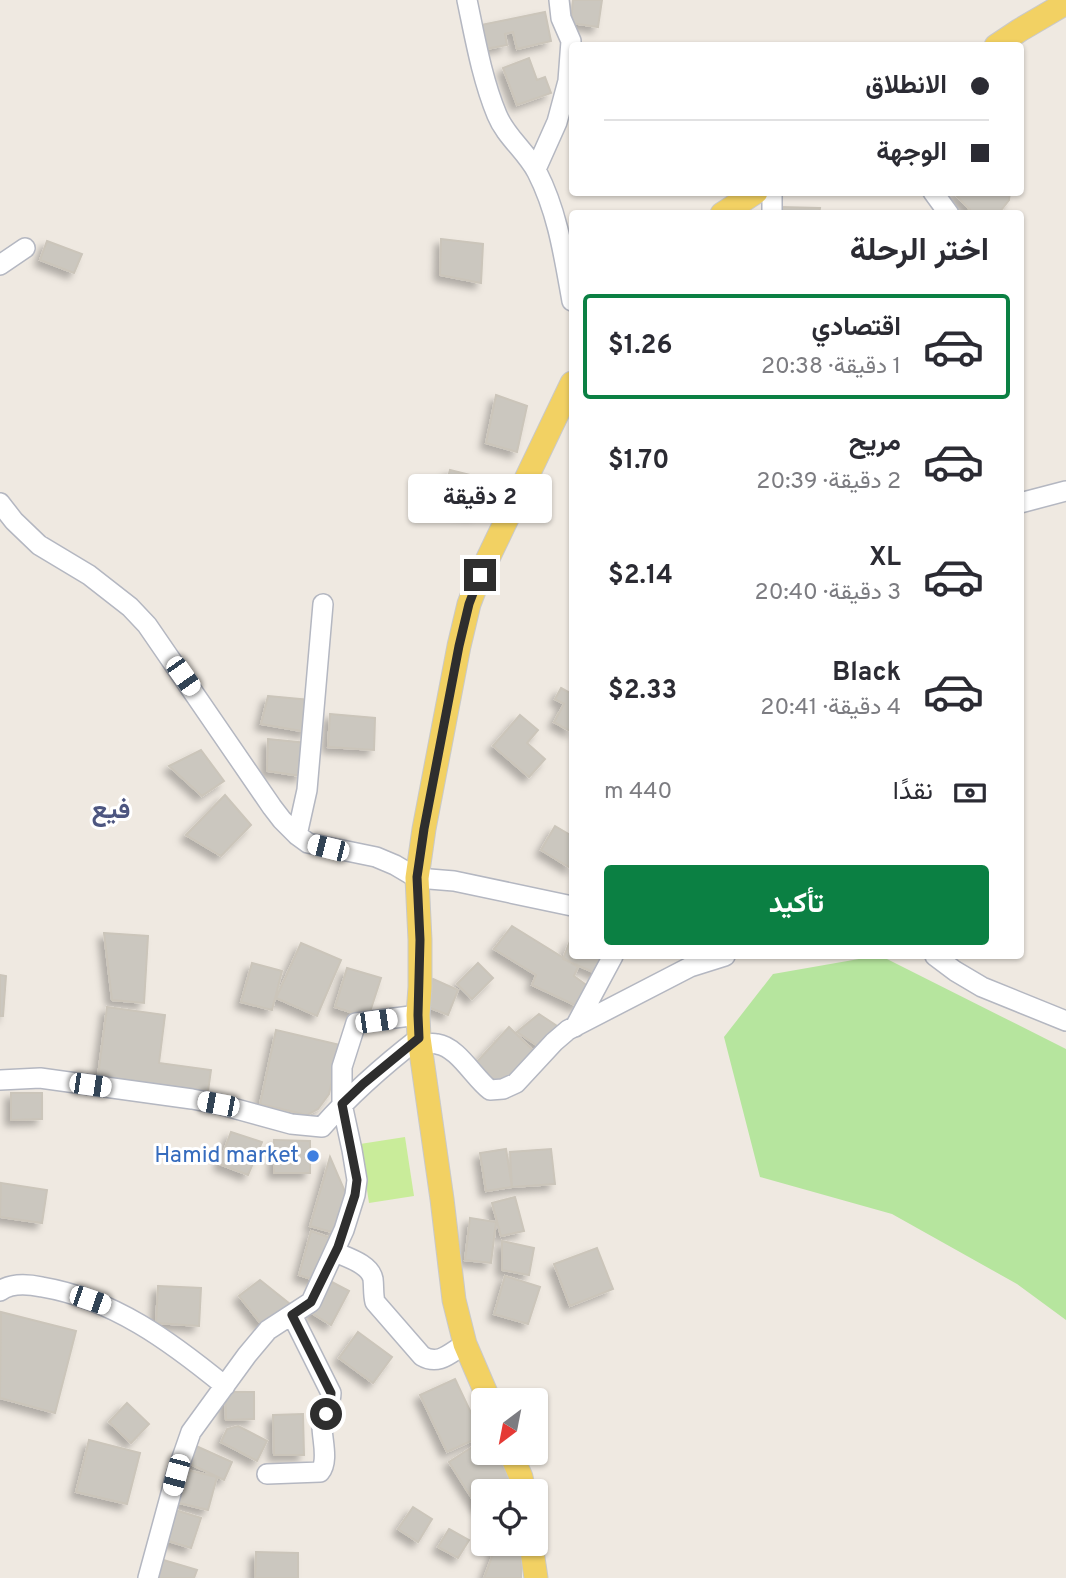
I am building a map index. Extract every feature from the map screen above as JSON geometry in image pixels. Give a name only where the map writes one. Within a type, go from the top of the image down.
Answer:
[{"type":"main road","points":[[1002,42],[1066,3]]},
{"type":"main road","points":[[728,210],[750,196]]},
{"type":"main road","points":[[484,1388],[465,1344],[454,1300],[419,1042],[420,940],[417,877],[424,829],[469,604],[480,575],[569,389]]},
{"type":"main road","points":[[533,1556],[536,1578]]},
{"type":"street","points":[[467,0],[488,89],[498,118],[505,131],[536,169],[553,210],[569,284]]},
{"type":"street","points":[[559,0],[561,18],[571,42]]},
{"type":"street","points":[[536,169],[557,122],[569,68]]},
{"type":"street","points":[[0,265],[25,248]]},
{"type":"street","points":[[1024,502],[1066,491]]},
{"type":"street","points":[[0,503],[7,523],[89,575],[148,625],[272,807],[297,835],[308,842],[376,857],[417,877],[454,881],[569,905]]},
{"type":"street","points":[[297,835],[307,790],[323,604]]},
{"type":"street","points":[[575,1027],[611,959]]},
{"type":"street","points":[[0,1080],[40,1079],[179,1098],[218,1104],[290,1124],[322,1127],[363,1084],[419,1042],[445,1046],[459,1057],[480,1082],[490,1090],[497,1090],[516,1083],[562,1034],[690,967],[715,959]]},
{"type":"street","points":[[939,959],[982,987],[1066,1021]]},
{"type":"street","points":[[148,1578],[176,1475],[191,1432],[268,1330],[311,1302],[349,1215],[357,1180],[342,1104],[342,1067],[356,1023],[418,1015]]},
{"type":"street","points":[[335,1252],[370,1271],[375,1303],[422,1356],[436,1361],[465,1344]]},
{"type":"street","points":[[0,1291],[14,1285],[36,1286],[70,1293],[106,1306],[146,1327],[225,1386]]},
{"type":"street","points":[[267,1474],[320,1472],[324,1466],[322,1424],[330,1406],[331,1393],[292,1315]]},
{"type":"green space","points":[[859,959],[887,959],[1066,1049],[1066,1320],[1017,1284],[892,1214],[760,1177],[724,1037],[773,974]]},
{"type":"green space","points":[[405,1137],[414,1196],[369,1203],[360,1144]]},
{"type":"building","points":[[573,0],[602,0],[598,27],[571,23]]},
{"type":"building","points":[[545,12],[551,41],[517,49],[513,32],[505,34],[507,45],[486,49],[481,25]]},
{"type":"building","points":[[529,58],[537,80],[545,77],[551,93],[517,105],[503,68]]},
{"type":"building","points":[[957,196],[1010,196],[1001,210],[970,210]]},
{"type":"building","points":[[780,207],[820,208],[820,210],[780,210]]},
{"type":"building","points":[[441,239],[483,244],[481,283],[440,275]]},
{"type":"building","points":[[47,241],[82,254],[74,273],[40,260]]},
{"type":"building","points":[[496,395],[527,406],[517,452],[486,443]]},
{"type":"building","points":[[450,470],[486,479],[474,513],[440,506]]},
{"type":"building","points":[[561,688],[569,692],[569,730],[554,722],[564,704],[555,699]]},
{"type":"building","points":[[268,696],[310,700],[307,732],[261,724]]},
{"type":"building","points":[[330,714],[375,718],[374,750],[328,747]]},
{"type":"building","points":[[520,715],[538,730],[527,743],[545,759],[529,777],[493,746]]},
{"type":"building","points":[[268,739],[307,743],[301,776],[267,771]]},
{"type":"building","points":[[201,750],[224,781],[202,796],[169,766]]},
{"type":"building","points":[[225,795],[251,825],[221,856],[186,835]]},
{"type":"building","points":[[555,826],[569,834],[569,867],[541,850]]},
{"type":"building","points":[[512,926],[578,967],[574,976],[589,987],[577,1006],[532,985],[536,975],[494,949]]},
{"type":"building","points":[[104,933],[148,936],[144,1003],[112,1000]]},
{"type":"building","points":[[301,943],[341,960],[317,1016],[276,998]]},
{"type":"building","points":[[569,944],[569,959],[607,959],[600,975],[563,959]]},
{"type":"building","points":[[252,963],[282,971],[272,1010],[241,1002]]},
{"type":"building","points":[[478,963],[493,978],[472,999],[457,984]]},
{"type":"building","points":[[347,968],[381,978],[368,1018],[335,1007]]},
{"type":"building","points":[[0,975],[6,976],[3,1016],[0,1016]]},
{"type":"building","points":[[433,979],[458,990],[448,1015],[425,1006]]},
{"type":"building","points":[[107,1007],[165,1015],[159,1063],[211,1070],[207,1098],[97,1083]]},
{"type":"building","points":[[539,1014],[560,1028],[541,1048],[517,1032]]},
{"type":"building","points":[[509,1027],[538,1055],[503,1089],[476,1063]]},
{"type":"building","points":[[276,1030],[340,1045],[329,1094],[318,1109],[307,1115],[260,1104]]},
{"type":"building","points":[[11,1093],[42,1093],[42,1119],[11,1120]]},
{"type":"building","points":[[231,1132],[262,1142],[248,1175],[219,1164]]},
{"type":"building","points":[[274,1140],[310,1141],[310,1173],[274,1173]]},
{"type":"building","points":[[506,1149],[512,1187],[486,1191],[480,1153]]},
{"type":"building","points":[[551,1149],[555,1184],[512,1187],[510,1152]]},
{"type":"building","points":[[330,1157],[346,1194],[335,1233],[310,1226]]},
{"type":"building","points":[[1,1183],[47,1190],[42,1223],[0,1217]]},
{"type":"building","points":[[515,1197],[524,1231],[501,1236],[492,1203]]},
{"type":"building","points":[[470,1218],[496,1222],[491,1263],[465,1260]]},
{"type":"building","points":[[311,1231],[334,1239],[317,1281],[299,1275]]},
{"type":"building","points":[[502,1241],[534,1248],[529,1275],[502,1270]]},
{"type":"building","points":[[597,1248],[613,1289],[570,1306],[554,1264]]},
{"type":"building","points":[[505,1276],[540,1287],[528,1324],[494,1314]]},
{"type":"building","points":[[260,1280],[290,1304],[262,1325],[239,1296]]},
{"type":"building","points":[[328,1280],[349,1291],[331,1325],[310,1312]]},
{"type":"building","points":[[158,1286],[201,1288],[199,1326],[156,1323]]},
{"type":"building","points":[[1,1312],[76,1331],[55,1413],[0,1398]]},
{"type":"building","points":[[358,1332],[392,1357],[373,1383],[339,1358]]},
{"type":"building","points":[[455,1379],[471,1413],[471,1441],[447,1452],[420,1395]]},
{"type":"building","points":[[225,1392],[254,1392],[254,1419],[226,1420]]},
{"type":"building","points":[[127,1403],[149,1424],[131,1443],[109,1422]]},
{"type":"building","points":[[303,1414],[304,1455],[274,1455],[273,1415]]},
{"type":"building","points":[[238,1426],[267,1441],[257,1461],[221,1442],[227,1429]]},
{"type":"building","points":[[89,1440],[140,1453],[127,1504],[76,1492]]},
{"type":"building","points":[[196,1446],[232,1462],[224,1480],[188,1463]]},
{"type":"building","points":[[471,1448],[471,1465],[502,1465],[510,1479],[471,1479],[471,1497],[449,1462]]},
{"type":"building","points":[[187,1470],[217,1477],[208,1510],[179,1503]]},
{"type":"building","points":[[413,1507],[432,1519],[418,1542],[398,1529]]},
{"type":"building","points":[[172,1509],[201,1518],[191,1548],[162,1539]]},
{"type":"building","points":[[449,1529],[469,1540],[458,1558],[438,1547]]},
{"type":"building","points":[[256,1552],[298,1553],[298,1578],[255,1578]]},
{"type":"building","points":[[492,1556],[521,1556],[521,1578],[484,1578]]},
{"type":"building","points":[[160,1559],[197,1570],[194,1578],[155,1578]]},
{"type":"place","name":"Hamid market","points":[[313,1156]]},
{"type":"district","name":"فيع","points":[[111,811]]},
{"type":"route","points":[[326,1414],[331,1393],[292,1315],[311,1302],[338,1247],[355,1195],[357,1180],[342,1104],[419,1038],[420,940],[417,877],[459,646],[469,604],[480,575]]}]
